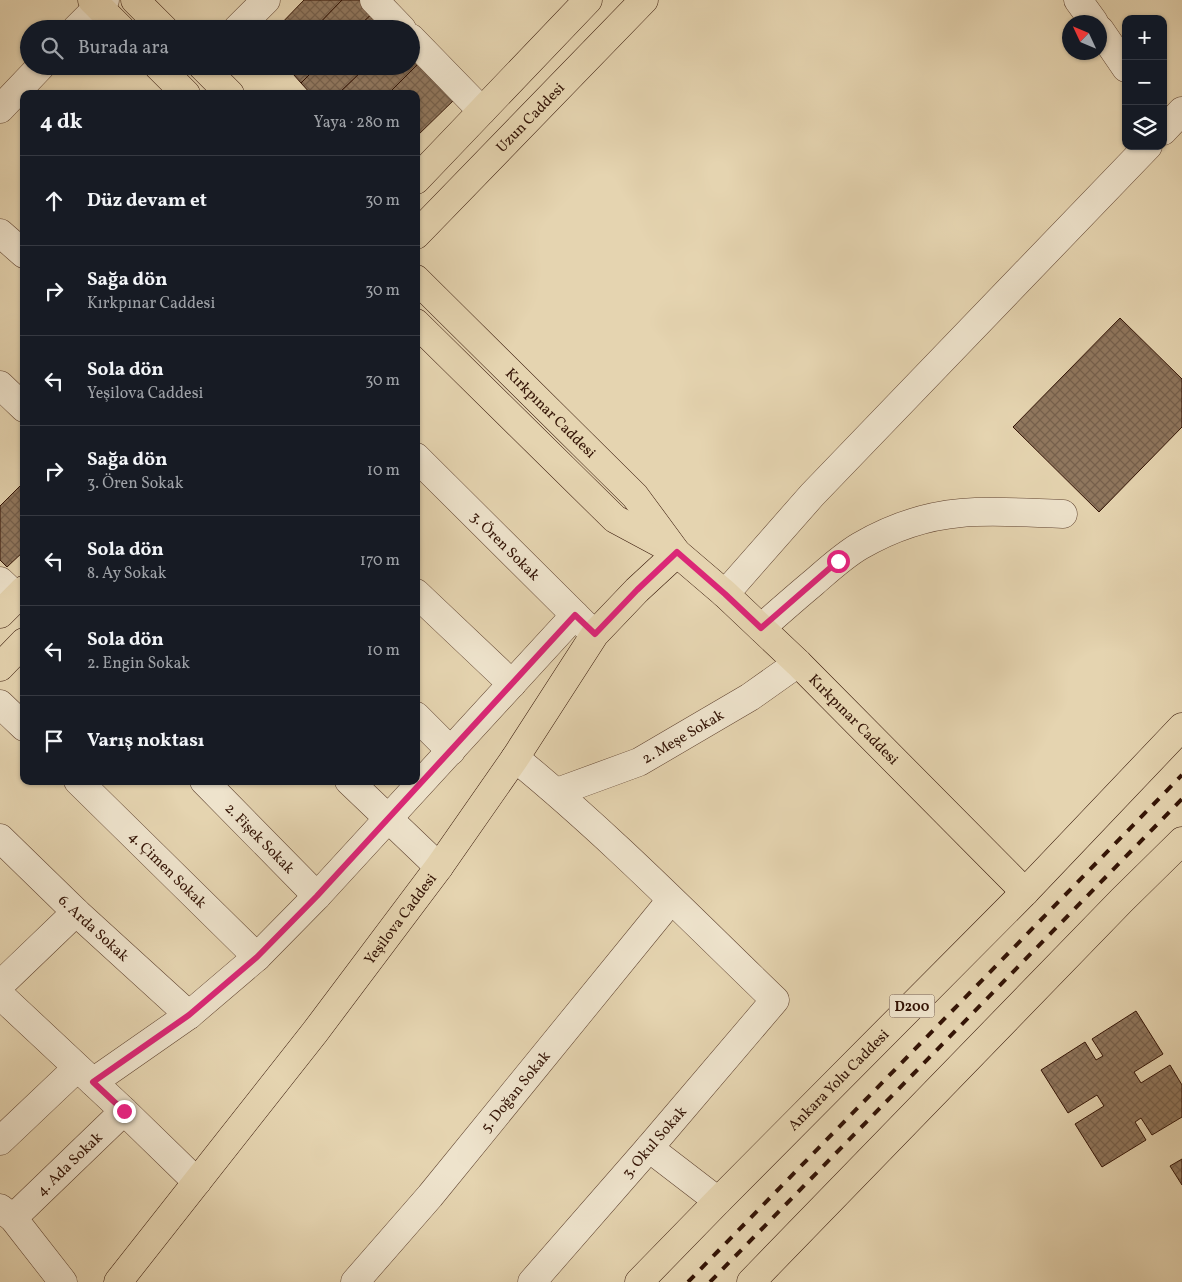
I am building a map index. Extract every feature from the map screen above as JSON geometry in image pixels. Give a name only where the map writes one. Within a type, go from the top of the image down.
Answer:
[{"type":"main road","points":[[135,0],[155,20]]},
{"type":"main road","points":[[420,176],[588,0]]},
{"type":"main road","name":"Uzun Caddesi","points":[[420,231],[644,0]]},
{"type":"main road","points":[[98,2],[113,20]]},
{"type":"main road","points":[[167,75],[182,90]]},
{"type":"main road","points":[[211,75],[226,90]]},
{"type":"main road","name":"Kırkpınar Caddesi","points":[[420,283],[635,496],[677,552],[725,594],[798,664],[1025,892]]},
{"type":"main road","name":"Kırkpınar Caddesi","points":[[420,327],[615,519],[677,552]]},
{"type":"main road","name":"Yeşilova Caddesi","points":[[118,1282],[315,1032],[439,867],[515,758],[595,634],[677,552]]},
{"type":"main road","points":[[0,667],[20,646]]},
{"type":"main road","name":"Ankara Yolu Caddesi","points":[[639,1282],[1025,892],[1182,726]]},
{"type":"main road","points":[[751,1282],[1122,900],[1182,841]]},
{"type":"street","points":[[246,20],[266,0]]},
{"type":"street","points":[[1078,0],[1089,15]]},
{"type":"street","points":[[83,20],[98,2]]},
{"type":"street","points":[[1107,40],[1122,62]]},
{"type":"street","points":[[420,47],[482,111]]},
{"type":"street","points":[[22,90],[33,75]]},
{"type":"street","points":[[725,594],[812,495],[1144,150]]},
{"type":"street","points":[[0,385],[20,404]]},
{"type":"street","name":"3. Ören Sokak","points":[[420,461],[595,634]]},
{"type":"street","points":[[761,628],[838,561],[860,546],[908,524],[934,517],[961,513],[1063,514]]},
{"type":"street","points":[[420,596],[512,684]]},
{"type":"street","points":[[420,784],[575,615]]},
{"type":"street","name":"2. Meşe Sokak","points":[[557,792],[639,762],[750,697],[798,664]]},
{"type":"street","points":[[0,704],[20,723]]},
{"type":"street","points":[[420,720],[451,751]]},
{"type":"street","points":[[515,758],[557,792],[671,900]]},
{"type":"street","name":"4. Çimen Sokak","points":[[82,785],[257,957]]},
{"type":"street","name":"2. Fişek Sokak","points":[[208,785],[317,896]]},
{"type":"street","points":[[353,785],[439,867]]},
{"type":"street","points":[[0,1141],[85,1075],[189,1015],[257,957],[317,896],[419,785]]},
{"type":"street","name":"6. Arda Sokak","points":[[0,838],[76,912],[189,1015]]},
{"type":"street","name":"3. Okul Sokak","points":[[532,1282],[775,1000],[671,900]]},
{"type":"street","name":"5. Doğan Sokak","points":[[355,1282],[430,1196],[671,900]]},
{"type":"street","points":[[0,985],[76,912]]},
{"type":"street","points":[[0,995],[197,1182]]},
{"type":"street","name":"4. Ada Sokak","points":[[7,1213],[124,1111]]},
{"type":"street","points":[[649,1148],[718,1201]]},
{"type":"street","points":[[7,1213],[63,1282]]},
{"type":"building","points":[[304,0],[342,0],[323,20],[285,20]]},
{"type":"building","points":[[342,0],[369,0],[377,9],[365,20],[323,20]]},
{"type":"building","points":[[377,9],[388,20],[365,20]]},
{"type":"building","points":[[423,59],[457,97],[420,133],[420,90],[392,90],[407,75],[420,75],[420,62]]},
{"type":"building","points":[[294,75],[309,75],[301,83]]},
{"type":"building","points":[[309,75],[358,75],[342,90],[307,90],[301,83]]},
{"type":"building","points":[[358,75],[407,75],[392,90],[342,90]]},
{"type":"building","points":[[1120,318],[1182,379],[1182,427],[1099,512],[1013,427]]},
{"type":"building","points":[[20,486],[20,555],[7,567],[0,560],[0,506]]},
{"type":"building","points":[[1136,1011],[1163,1054],[1134,1072],[1141,1083],[1170,1065],[1182,1085],[1182,1117],[1152,1135],[1141,1118],[1135,1122],[1146,1140],[1102,1167],[1075,1124],[1104,1106],[1097,1095],[1068,1113],[1041,1070],[1085,1042],[1096,1060],[1103,1056],[1092,1039]]},
{"type":"building","points":[[1182,1159],[1182,1185],[1170,1166]]},
{"type":"railway","points":[[688,1282],[1182,775]]},
{"type":"railway","points":[[710,1282],[1182,799]]},
{"type":"route","points":[[124,1111],[93,1082],[189,1015],[257,957],[317,896],[575,615],[595,634],[677,552],[761,628],[838,561]]}]
